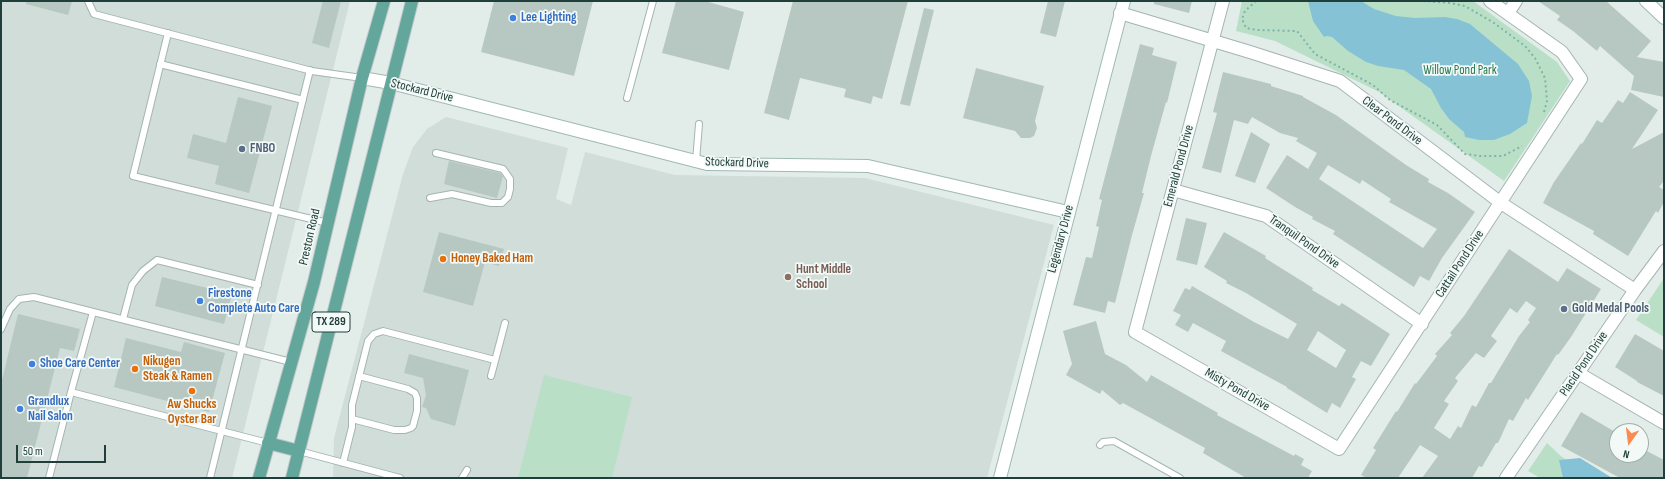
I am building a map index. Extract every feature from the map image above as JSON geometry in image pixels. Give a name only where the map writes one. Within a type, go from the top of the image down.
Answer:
[{"type":"main road","name":"Preston Road","points":[[258,478],[314,282],[362,78],[384,1]]},
{"type":"main road","name":"TX 289","points":[[292,478],[412,1]]},
{"type":"main road","points":[[268,442],[298,451]]},
{"type":"street","name":"Legendary Drive","points":[[1000,478],[1124,1]]},
{"type":"street","name":"Emerald Pond Drive","points":[[1135,332],[1223,1]]},
{"type":"street","points":[[1490,1],[1508,13],[1516,1]]},
{"type":"street","points":[[1646,1],[1664,18]]},
{"type":"street","name":"Clear Pond Drive","points":[[1120,13],[1340,81],[1501,203],[1635,290]]},
{"type":"street","name":"Cattail Pond Drive","points":[[1339,449],[1582,79],[1562,52],[1508,13]]},
{"type":"street","name":"Stockard Drive","points":[[362,78],[391,83],[707,164],[868,166],[1068,212]]},
{"type":"street","name":"Tranquil Pond Drive","points":[[1173,190],[1266,216],[1422,324]]},
{"type":"street","name":"Placid Pond Drive","points":[[1506,478],[1635,290],[1664,251]]},
{"type":"street","name":"Misty Pond Drive","points":[[1135,332],[1339,449]]},
{"type":"street","points":[[1578,373],[1664,423]]},
{"type":"lane","points":[[88,1],[94,14],[310,70],[362,78]]},
{"type":"lane","points":[[627,98],[654,1]]},
{"type":"lane","points":[[168,33],[133,176],[328,223]]},
{"type":"lane","points":[[160,64],[303,100]]},
{"type":"lane","points":[[210,478],[310,70]]},
{"type":"lane","points":[[696,161],[699,124]]},
{"type":"lane","points":[[430,198],[452,194],[491,204],[502,203],[508,197],[510,189],[510,179],[503,169],[436,153]]},
{"type":"lane","points":[[123,319],[132,285],[143,271],[157,260],[258,285]]},
{"type":"lane","points":[[1,329],[10,309],[19,299],[34,297],[291,362]]},
{"type":"lane","points":[[49,478],[93,312]]},
{"type":"lane","points":[[491,376],[505,323]]},
{"type":"lane","points":[[343,463],[352,427],[352,405],[368,341],[374,334],[383,332],[495,360]]},
{"type":"lane","points":[[352,419],[394,430],[405,430],[413,426],[417,411],[417,398],[415,393],[408,389],[359,376]]},
{"type":"lane","points":[[71,392],[268,442]]},
{"type":"lane","points":[[1100,445],[1108,440],[1114,441],[1180,478]]},
{"type":"lane","points":[[298,451],[400,478]]},
{"type":"lane","points":[[462,478],[467,470]]},
{"type":"path","points":[[1423,1],[1450,2],[1466,6],[1494,23],[1524,46],[1535,58],[1545,78],[1547,101],[1544,116]]},
{"type":"path","points":[[1503,156],[1524,145]]},
{"type":"shaded area","points":[[1,1],[350,1],[232,478],[1,478]]},
{"type":"shaded area","name":"Hunt Middle School","points":[[446,117],[568,148],[556,199],[571,205],[585,152],[675,175],[865,178],[1054,225],[987,478],[333,478],[334,438],[403,174],[413,147],[427,129]]},
{"type":"green space","name":"Willow Pond Park","points":[[1242,1],[1473,1],[1557,62],[1570,81],[1504,181],[1379,92],[1275,41],[1236,31]]},
{"type":"green space","points":[[1664,278],[1664,337],[1636,320]]},
{"type":"green space","points":[[544,375],[632,397],[612,478],[518,478]]},
{"type":"green space","points":[[1547,443],[1562,457],[1600,478],[1540,478],[1528,471]]},
{"type":"water","points":[[1308,1],[1361,1],[1374,9],[1396,16],[1415,18],[1445,17],[1457,19],[1470,24],[1518,64],[1529,81],[1532,96],[1527,123],[1510,134],[1494,140],[1479,140],[1465,137],[1464,132],[1449,119],[1441,108],[1431,89],[1404,70],[1378,66],[1366,62],[1348,51],[1332,37],[1324,37],[1313,21]]},
{"type":"water","points":[[1580,458],[1612,478],[1563,478],[1559,460]]},
{"type":"building","points":[[26,1],[72,1],[68,15],[26,4]]},
{"type":"building","points":[[323,1],[341,1],[329,48],[312,43]]},
{"type":"building","points":[[494,1],[593,1],[574,76],[481,52]]},
{"type":"building","points":[[676,1],[705,1],[744,12],[729,70],[662,53]]},
{"type":"building","points":[[793,1],[908,1],[882,99],[873,96],[871,104],[844,97],[846,89],[800,78],[789,120],[764,113]]},
{"type":"building","points":[[1048,1],[1065,1],[1056,37],[1040,33]]},
{"type":"building","points":[[1154,1],[1192,1],[1189,13],[1154,4]]},
{"type":"building","points":[[1538,1],[1606,1],[1651,41],[1637,57],[1664,62],[1664,97],[1631,90],[1634,76],[1600,46],[1597,51],[1557,20],[1560,16]]},
{"type":"building","points":[[924,8],[934,10],[910,106],[900,104]]},
{"type":"building","points":[[1140,44],[1154,48],[1152,55],[1177,62],[1167,103],[1166,102],[1151,156],[1142,193],[1144,193],[1115,303],[1108,301],[1105,313],[1073,305],[1086,257],[1092,258],[1099,227],[1096,226],[1102,200],[1099,199]]},
{"type":"building","points":[[976,68],[1044,86],[1035,121],[1037,128],[1034,136],[1030,138],[1021,138],[1015,131],[963,118]]},
{"type":"building","points":[[1223,72],[1271,84],[1271,86],[1303,96],[1336,115],[1406,165],[1429,179],[1428,182],[1448,193],[1475,212],[1442,258],[1429,281],[1420,276],[1414,287],[1333,234],[1335,231],[1312,219],[1313,217],[1266,188],[1287,155],[1308,169],[1317,153],[1296,141],[1298,138],[1280,133],[1252,117],[1248,124],[1234,120],[1221,173],[1202,168],[1217,113],[1213,112]],"holes":[[[1328,165],[1360,184],[1362,180],[1391,199],[1389,202],[1437,229],[1423,248],[1319,179]]]},
{"type":"building","points":[[1630,92],[1658,110],[1632,149],[1664,132],[1664,181],[1659,187],[1664,190],[1664,202],[1658,213],[1656,211],[1628,256],[1593,234],[1594,231],[1543,203],[1554,182],[1581,143],[1582,144],[1597,120],[1602,123],[1618,100],[1623,103]]},
{"type":"building","points":[[238,97],[272,106],[249,193],[215,184],[219,166],[187,158],[193,134],[226,143]]},
{"type":"building","points":[[1251,132],[1270,144],[1255,183],[1235,176]]},
{"type":"building","points":[[449,161],[500,173],[503,176],[497,198],[444,184]]},
{"type":"building","points":[[1186,218],[1207,223],[1197,265],[1176,260]]},
{"type":"building","points":[[439,232],[504,249],[499,266],[485,262],[473,306],[423,292]]},
{"type":"building","points":[[1224,232],[1266,256],[1265,258],[1313,288],[1312,290],[1339,306],[1342,303],[1390,334],[1371,366],[1361,361],[1352,377],[1356,379],[1340,408],[1332,403],[1327,413],[1287,387],[1221,351],[1226,341],[1193,323],[1188,332],[1175,325],[1181,315],[1173,311],[1185,288],[1190,290],[1192,286],[1254,322],[1288,339],[1297,324],[1246,293],[1226,283],[1227,281],[1204,267]],"holes":[[[1318,331],[1346,350],[1336,368],[1307,350]]]},
{"type":"building","points":[[1509,249],[1558,282],[1567,268],[1601,289],[1571,337],[1558,355],[1557,354],[1528,400],[1526,398],[1513,421],[1509,419],[1498,443],[1496,443],[1482,467],[1479,466],[1472,478],[1422,478],[1438,456],[1420,445],[1398,478],[1367,478],[1361,475],[1376,450],[1373,448],[1396,411],[1397,412],[1415,383],[1416,384],[1437,356],[1435,354],[1452,335],[1450,333],[1464,316]],"holes":[[[1526,301],[1536,308],[1528,320],[1530,322],[1519,336],[1491,383],[1489,383],[1476,407],[1472,405],[1461,428],[1458,426],[1450,439],[1434,428],[1449,404],[1444,401],[1458,381],[1455,378],[1476,353],[1484,358],[1497,341],[1491,336],[1510,308],[1517,313]]]},
{"type":"building","points":[[162,277],[232,294],[224,324],[155,306]]},
{"type":"building","points":[[18,314],[80,329],[74,351],[60,348],[27,478],[1,478],[1,384]]},
{"type":"building","points":[[1096,321],[1105,354],[1126,365],[1147,382],[1151,375],[1218,413],[1217,415],[1294,456],[1295,454],[1304,459],[1301,465],[1312,471],[1308,478],[1246,478],[1203,453],[1205,448],[1123,403],[1120,405],[1102,390],[1100,394],[1066,375],[1072,364],[1063,331]]},
{"type":"building","points":[[1635,334],[1664,351],[1664,396],[1637,382],[1615,367]]},
{"type":"building","points":[[126,338],[181,352],[184,342],[225,353],[209,412],[114,387]]},
{"type":"building","points":[[409,354],[469,370],[455,426],[431,419],[426,408],[422,407],[426,395],[423,378],[404,373]]},
{"type":"building","points":[[1581,412],[1609,428],[1609,463],[1649,463],[1649,452],[1664,460],[1664,478],[1620,478],[1561,446]]},
{"type":"place","name":"Lee Lighting","points":[[513,18]]},
{"type":"place","name":"FNBO","points":[[242,149]]},
{"type":"place","name":"Honey Baked Ham","points":[[443,259]]},
{"type":"place","name":"Hunt Middle School","points":[[788,277]]},
{"type":"place","name":"Firestone Complete Auto Care","points":[[200,301]]},
{"type":"place","name":"Gold Medal Pools","points":[[1564,309]]},
{"type":"place","name":"Shoe Care Center","points":[[32,364]]},
{"type":"place","name":"Nikugen Steak & Ramen","points":[[135,369]]},
{"type":"place","name":"Aw Shucks Oyster Bar","points":[[192,391]]},
{"type":"place","name":"Grandlux Nail Salon","points":[[20,409]]}]
